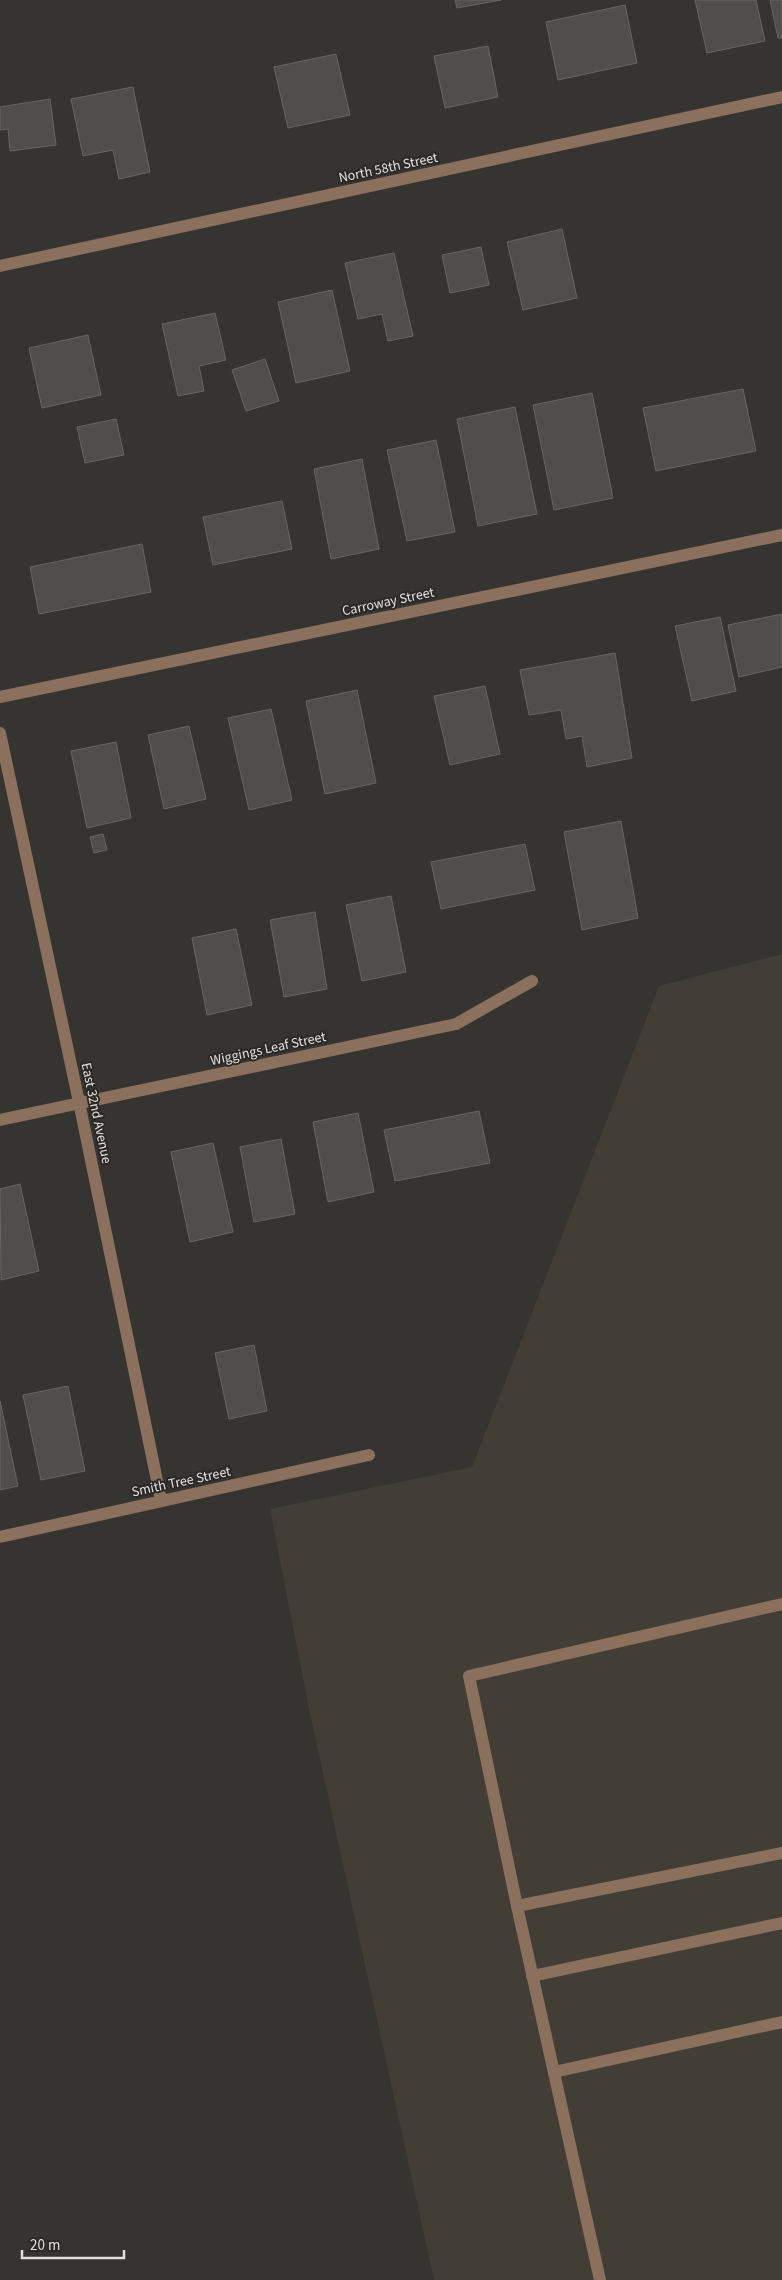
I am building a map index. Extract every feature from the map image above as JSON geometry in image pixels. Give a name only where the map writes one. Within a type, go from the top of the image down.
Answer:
[{"type":"street","name":"North 58th Street","points":[[0,266],[782,98]]},
{"type":"street","name":"Carroway Street","points":[[0,697],[782,535]]},
{"type":"street","name":"East 32nd Avenue","points":[[0,733],[79,1102],[161,1500]]},
{"type":"street","name":"Wiggings Leaf Street","points":[[0,1120],[456,1024],[532,981]]},
{"type":"street","name":"Smith Tree Street","points":[[0,1537],[161,1500],[369,1456]]},
{"type":"street","points":[[600,2280],[532,1976],[469,1676],[782,1604]]},
{"type":"street","points":[[517,1906],[782,1853]]},
{"type":"street","points":[[532,1976],[782,1923]]},
{"type":"street","points":[[554,2072],[782,2022]]},
{"type":"shaded area","points":[[782,954],[782,2280],[434,2280],[309,1709],[270,1509],[472,1467],[659,986]]},
{"type":"building","points":[[455,0],[501,0],[457,8]]},
{"type":"building","points":[[695,0],[756,0],[765,41],[707,53]]},
{"type":"building","points":[[770,0],[782,0],[782,38],[778,38]]},
{"type":"building","points":[[625,5],[637,63],[558,80],[546,22]]},
{"type":"building","points":[[488,46],[498,97],[445,108],[434,56]]},
{"type":"building","points":[[336,54],[350,115],[288,128],[274,67]]},
{"type":"building","points":[[133,87],[150,172],[119,179],[113,150],[83,156],[71,99]]},
{"type":"building","points":[[50,99],[56,145],[10,151],[8,129],[0,130],[0,107]]},
{"type":"building","points":[[562,229],[577,298],[523,310],[507,242]]},
{"type":"building","points":[[481,247],[489,285],[450,293],[442,255]]},
{"type":"building","points":[[394,253],[413,336],[388,341],[382,314],[358,319],[345,263]]},
{"type":"building","points":[[332,290],[350,371],[296,383],[278,302]]},
{"type":"building","points":[[215,313],[226,360],[199,366],[204,391],[178,396],[162,324]]},
{"type":"building","points":[[88,335],[101,395],[42,408],[29,348]]},
{"type":"building","points":[[265,359],[279,401],[246,411],[232,370]]},
{"type":"building","points":[[743,389],[756,451],[656,471],[643,408]]},
{"type":"building","points":[[592,393],[613,498],[554,510],[533,405]]},
{"type":"building","points":[[515,407],[537,514],[478,526],[457,419]]},
{"type":"building","points":[[116,419],[124,455],[85,463],[77,427]]},
{"type":"building","points":[[436,440],[455,532],[407,541],[387,450]]},
{"type":"building","points":[[362,459],[379,549],[331,559],[314,469]]},
{"type":"building","points":[[282,501],[292,549],[213,565],[203,517]]},
{"type":"building","points":[[142,544],[151,592],[39,614],[30,567]]},
{"type":"building","points":[[782,614],[782,667],[739,677],[728,625]]},
{"type":"building","points":[[720,617],[736,691],[692,701],[675,626]]},
{"type":"building","points":[[615,653],[632,758],[587,767],[582,736],[566,739],[561,710],[529,715],[520,670]]},
{"type":"building","points":[[485,686],[500,754],[450,765],[434,696]]},
{"type":"building","points":[[357,690],[376,783],[325,794],[306,701]]},
{"type":"building","points":[[271,709],[292,800],[249,810],[228,718]]},
{"type":"building","points":[[189,726],[206,799],[164,809],[148,735]]},
{"type":"building","points":[[116,742],[131,818],[87,828],[71,751]]},
{"type":"building","points":[[621,821],[638,918],[582,930],[564,832]]},
{"type":"building","points":[[103,834],[107,850],[94,853],[90,837]]},
{"type":"building","points":[[525,844],[535,890],[441,909],[431,862]]},
{"type":"building","points":[[391,896],[406,972],[362,981],[346,905]]},
{"type":"building","points":[[315,912],[327,989],[284,997],[270,920]]},
{"type":"building","points":[[236,929],[252,1005],[207,1015],[192,938]]},
{"type":"building","points":[[479,1111],[490,1163],[395,1181],[384,1130]]},
{"type":"building","points":[[358,1113],[374,1192],[328,1202],[313,1122]]},
{"type":"building","points":[[281,1139],[295,1214],[254,1222],[240,1147]]},
{"type":"building","points":[[213,1143],[233,1232],[190,1242],[171,1152]]},
{"type":"building","points":[[20,1184],[39,1271],[1,1280],[0,1189]]},
{"type":"building","points":[[254,1345],[267,1411],[229,1419],[215,1353]]},
{"type":"building","points":[[68,1386],[85,1471],[41,1480],[23,1395]]},
{"type":"building","points":[[0,1401],[18,1486],[0,1490]]}]
